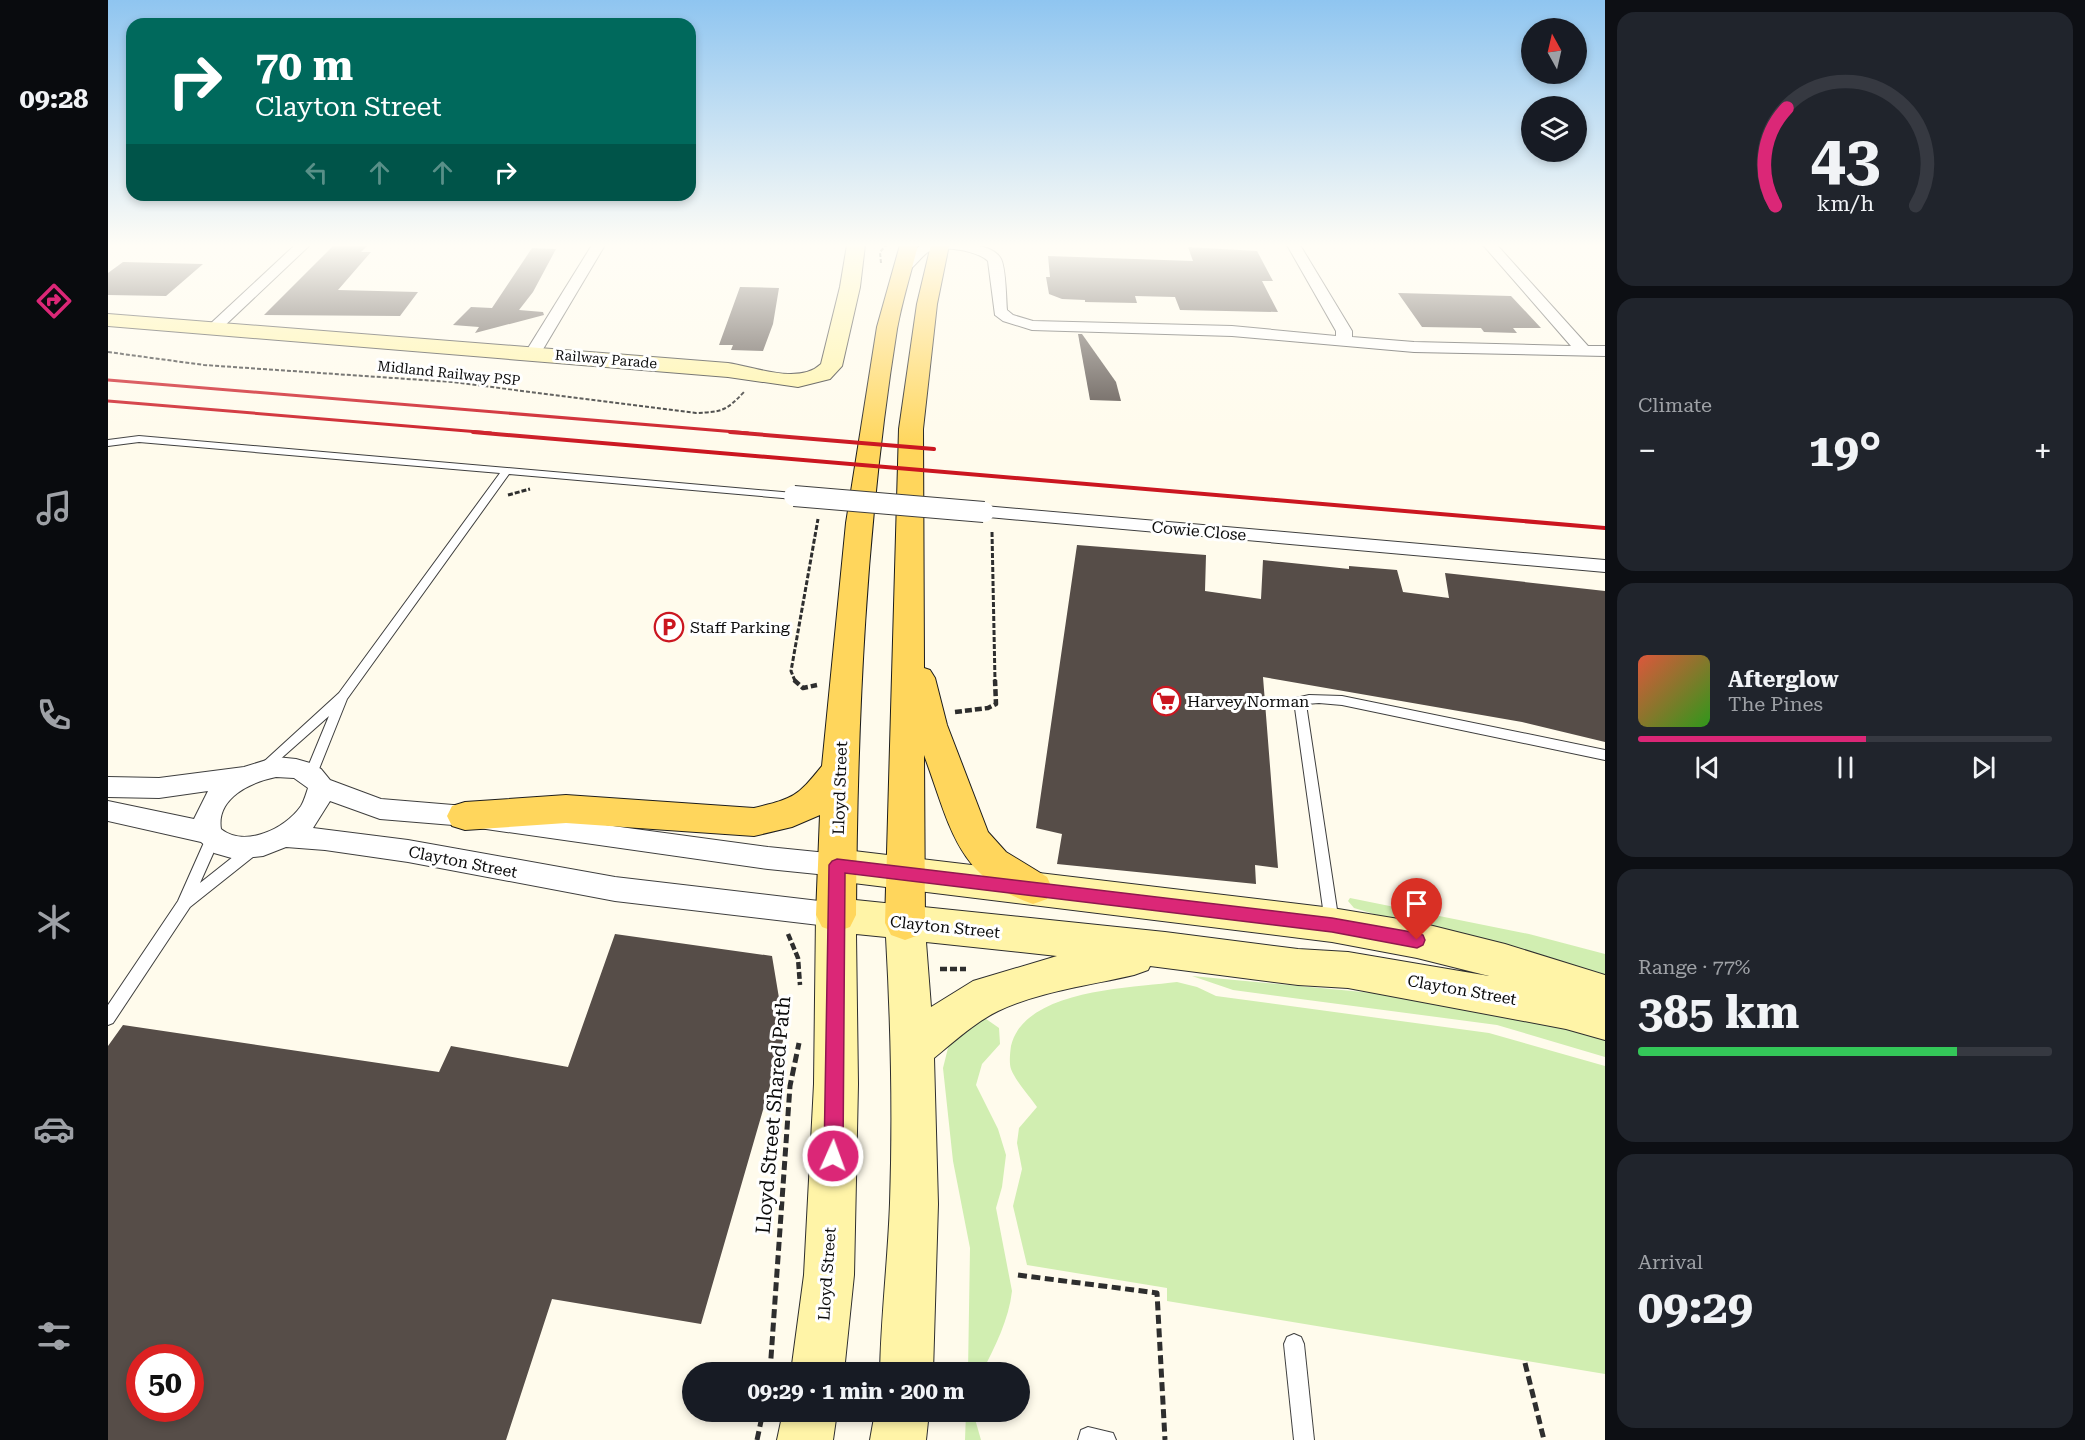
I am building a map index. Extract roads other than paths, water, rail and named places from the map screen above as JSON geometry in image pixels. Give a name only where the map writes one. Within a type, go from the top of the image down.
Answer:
[{"type":"main road","name":"Railway Parade","points":[[108,320],[728,369],[787,380],[807,380],[820,376],[831,366],[844,312]]},
{"type":"main road","name":"Lloyd Street","points":[[818,1362],[829,1275],[836,1084],[839,770],[861,513],[891,312]]},
{"type":"main road","points":[[907,1362],[911,1312],[914,1048],[905,923],[907,603],[911,429],[926,312]]},
{"type":"main road","points":[[907,603],[921,696],[935,741],[970,833],[980,850],[992,862],[1033,888]]},
{"type":"main road","points":[[465,816],[566,809],[754,822],[792,813],[812,803],[839,770]]},
{"type":"main road","name":"Clayton Street","points":[[837,865],[1332,925],[1417,940],[1494,960],[1605,994]]},
{"type":"main road","name":"Clayton Street","points":[[836,915],[1165,950],[1298,967],[1348,970],[1566,1009],[1605,1020]]},
{"type":"main road","points":[[914,1048],[956,1013],[988,995],[1037,979],[1165,950]]},
{"type":"main road","points":[[805,1440],[808,1422]]},
{"type":"main road","points":[[898,1440],[899,1422]]},
{"type":"street","points":[[213,328],[230,312]]},
{"type":"street","points":[[533,353],[558,312]]},
{"type":"street","points":[[1000,312],[1008,318],[1026,324],[1222,330],[1414,347],[1605,351]]},
{"type":"street","points":[[1333,312],[1344,331],[1344,340]]},
{"type":"street","points":[[1550,312],[1584,351]]},
{"type":"street","name":"Cowie Close","points":[[794,495],[988,517],[1605,566]]},
{"type":"street","points":[[108,787],[159,788],[290,766],[316,781],[316,804],[309,816],[283,836],[255,846],[238,848],[224,845],[211,835],[108,811]]},
{"type":"street","points":[[211,835],[207,822],[214,803],[230,785],[253,773]]},
{"type":"street","name":"Clayton Street","points":[[316,781],[380,809],[465,816],[768,858],[837,865]]},
{"type":"street","name":"Clayton Street","points":[[283,836],[326,839],[388,848],[615,889],[836,915]]},
{"type":"street","points":[[891,1440],[897,1422]]},
{"type":"lane","points":[[108,443],[139,439],[794,495]]},
{"type":"lane","points":[[253,773],[343,696],[506,471]]},
{"type":"lane","points":[[316,781],[343,696]]},
{"type":"lane","points":[[1332,925],[1300,701],[1310,697],[1490,728],[1605,755]]},
{"type":"lane","points":[[108,1018],[184,905],[211,835]]},
{"type":"lane","points":[[184,905],[255,846]]},
{"type":"lane","points":[[1294,1344],[1304,1440]]},
{"type":"lane","points":[[1088,1440],[1088,1437],[1106,1440]]},
{"type":"railway","points":[[108,380],[748,433]]},
{"type":"railway","points":[[108,401],[491,433]]},
{"type":"railway","points":[[473,432],[1605,528]]},
{"type":"railway","points":[[730,432],[934,449]]},
{"type":"place","name":"Staff Parking","points":[[669,627]]},
{"type":"place","name":"Harvey Norman","points":[[1166,701]]}]
